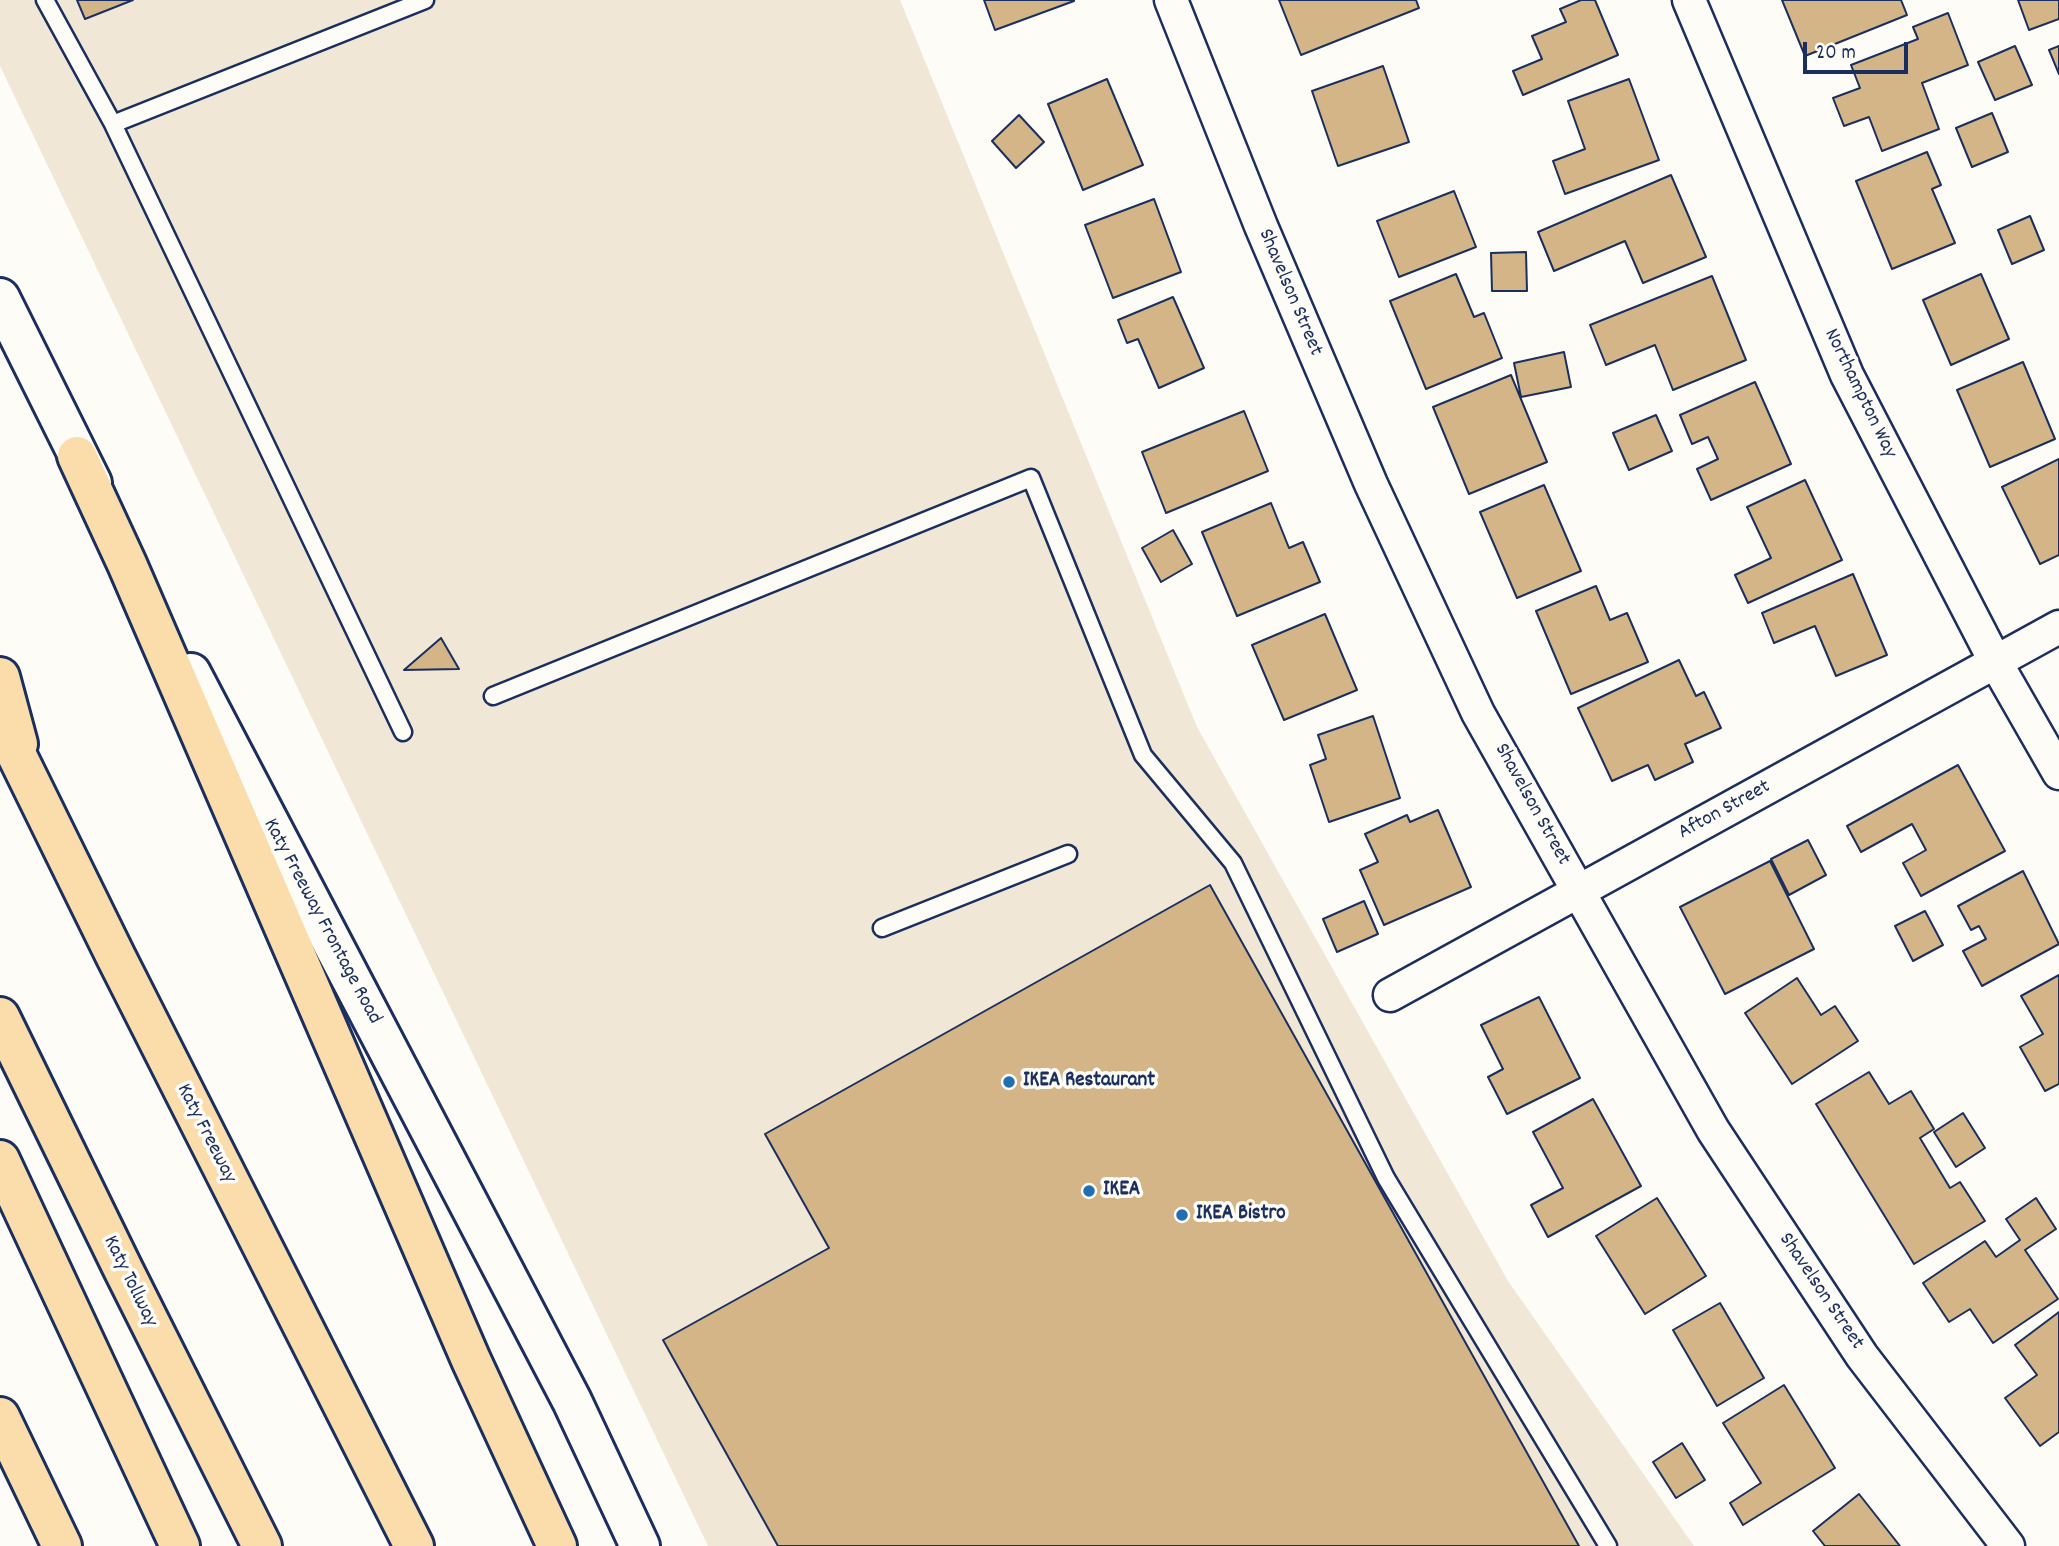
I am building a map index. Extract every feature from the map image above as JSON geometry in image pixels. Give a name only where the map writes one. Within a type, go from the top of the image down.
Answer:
[{"type":"highway","points":[[77,456],[127,564],[471,1360],[557,1546]]},
{"type":"highway","points":[[0,677],[26,776]]},
{"type":"highway","name":"Katy Freeway","points":[[0,721],[414,1546]]},
{"type":"highway","name":"Katy Tollway","points":[[0,1017],[262,1546]]},
{"type":"highway","points":[[0,1160],[180,1546]]},
{"type":"highway","points":[[0,1417],[62,1546]]},
{"type":"main road","name":"Katy Freeway Frontage Road","points":[[0,298],[77,456],[572,1401],[640,1546]]},
{"type":"street","name":"Shavelson Street","points":[[1171,0],[1261,226],[1371,484],[1478,713],[1713,1130],[1862,1356],[2008,1546]]},
{"type":"street","name":"Northampton Way","points":[[1689,0],[1847,375],[1996,663],[2059,773]]},
{"type":"street","name":"Afton Street","points":[[1390,995],[2059,627]]},
{"type":"lane","points":[[45,0],[113,124],[403,732]]},
{"type":"lane","points":[[113,124],[425,0]]},
{"type":"lane","points":[[493,696],[1031,478],[1143,755],[1233,863],[1385,1178],[1608,1546]]},
{"type":"lane","points":[[882,928],[1068,853]]},
{"type":"shaded area","points":[[0,0],[900,0],[1197,727],[1508,1281],[1694,1546],[708,1546],[0,66]]},
{"type":"building","points":[[77,0],[133,0],[85,19]]},
{"type":"building","points":[[984,0],[1074,0],[1074,1],[995,30]]},
{"type":"building","points":[[1279,0],[1416,0],[1419,8],[1301,55]]},
{"type":"building","points":[[1581,0],[1595,0],[1618,55],[1523,95],[1513,71],[1542,59],[1532,36],[1566,22],[1560,9]]},
{"type":"building","points":[[1782,0],[1901,0],[1907,15],[1805,56]]},
{"type":"building","points":[[2018,0],[2059,0],[2059,19],[2029,30]]},
{"type":"building","points":[[1948,13],[1968,65],[1922,83],[1939,129],[1882,151],[1869,117],[1844,126],[1833,98],[1860,88],[1851,65],[1918,39],[1913,27]]},
{"type":"building","points":[[2015,46],[2032,85],[1995,100],[1978,62]]},
{"type":"building","points":[[2059,46],[2059,74],[2049,50]]},
{"type":"building","points":[[1383,66],[1409,142],[1338,166],[1312,91]]},
{"type":"building","points":[[1107,79],[1143,165],[1083,190],[1048,104]]},
{"type":"building","points":[[1629,79],[1659,160],[1565,194],[1553,161],[1585,149],[1568,101]]},
{"type":"building","points":[[1992,113],[2008,152],[1972,167],[1956,128]]},
{"type":"building","points":[[1019,115],[1044,142],[1016,168],[992,141]]},
{"type":"building","points":[[1927,152],[1941,185],[1932,189],[1955,243],[1892,269],[1856,181]]},
{"type":"building","points":[[1671,175],[1706,257],[1643,283],[1625,241],[1554,271],[1538,232]]},
{"type":"building","points":[[1454,191],[1476,247],[1399,277],[1377,221]]},
{"type":"building","points":[[1154,199],[1181,272],[1113,298],[1085,225]]},
{"type":"building","points":[[2030,216],[2044,250],[2012,264],[1998,230]]},
{"type":"building","points":[[1526,252],[1527,291],[1492,291],[1491,253]]},
{"type":"building","points":[[1456,274],[1474,317],[1484,313],[1502,358],[1426,389],[1390,301]]},
{"type":"building","points":[[1981,274],[2009,339],[1951,365],[1923,300]]},
{"type":"building","points":[[1712,276],[1746,360],[1673,390],[1655,345],[1606,365],[1590,325]]},
{"type":"building","points":[[1173,297],[1204,368],[1159,388],[1138,339],[1127,343],[1118,320]]},
{"type":"building","points":[[1564,352],[1571,387],[1521,397],[1514,363]]},
{"type":"building","points":[[2023,362],[2055,439],[1990,467],[1957,390]]},
{"type":"building","points":[[1511,375],[1547,462],[1469,494],[1433,407]]},
{"type":"building","points":[[1755,382],[1791,464],[1711,500],[1697,469],[1718,459],[1708,437],[1692,444],[1680,415]]},
{"type":"building","points":[[1244,411],[1268,471],[1166,513],[1142,452]]},
{"type":"building","points":[[1656,415],[1672,451],[1629,470],[1613,433]]},
{"type":"building","points":[[2059,459],[2059,555],[2040,564],[2002,487]]},
{"type":"building","points":[[1805,480],[1842,560],[1748,603],[1735,575],[1771,558],[1747,507]]},
{"type":"building","points":[[1544,485],[1581,571],[1517,598],[1480,512]]},
{"type":"building","points":[[1271,503],[1289,548],[1303,542],[1320,582],[1237,616],[1202,532]]},
{"type":"building","points":[[1173,530],[1192,564],[1161,582],[1142,548]]},
{"type":"building","points":[[1853,574],[1887,655],[1836,676],[1815,626],[1774,643],[1762,613]]},
{"type":"building","points":[[1596,586],[1610,620],[1627,613],[1648,662],[1571,694],[1536,611]]},
{"type":"building","points":[[1325,614],[1357,690],[1284,720],[1252,645]]},
{"type":"building","points":[[441,638],[459,669],[404,670]]},
{"type":"building","points":[[1679,660],[1696,696],[1704,692],[1721,728],[1685,744],[1693,762],[1655,780],[1648,765],[1612,781],[1578,708]]},
{"type":"building","points":[[1373,716],[1400,798],[1329,822],[1310,765],[1326,759],[1318,735]]},
{"type":"building","points":[[1958,765],[2005,851],[1921,896],[1903,863],[1926,850],[1912,824],[1861,852],[1847,826]]},
{"type":"building","points":[[1438,810],[1471,887],[1384,925],[1360,870],[1378,862],[1365,834],[1407,815],[1410,822]]},
{"type":"building","points":[[1808,840],[1826,875],[1789,895],[1771,859]]},
{"type":"building","points":[[1770,861],[1814,949],[1725,994],[1680,907]]},
{"type":"building","points":[[2023,871],[2059,944],[1982,986],[1963,951],[1986,939],[1979,926],[1971,930],[1958,906]]},
{"type":"building","name":"IKEA","points":[[1210,885],[1579,1546],[778,1546],[663,1340],[829,1248],[765,1134]]},
{"type":"building","points":[[1364,901],[1378,934],[1337,952],[1323,919]]},
{"type":"building","points":[[1925,911],[1943,945],[1913,961],[1895,926]]},
{"type":"building","points":[[2059,975],[2059,1084],[2045,1091],[2020,1047],[2043,1034],[2021,996]]},
{"type":"building","points":[[1797,978],[1821,1015],[1835,1006],[1858,1041],[1792,1084],[1745,1013]]},
{"type":"building","points":[[1539,997],[1580,1078],[1507,1114],[1488,1077],[1503,1069],[1481,1025]]},
{"type":"building","points":[[1869,1072],[1889,1104],[1911,1091],[1934,1129],[1920,1138],[1950,1188],[1960,1182],[1985,1221],[1914,1264],[1816,1104]]},
{"type":"building","points":[[1593,1099],[1641,1186],[1548,1237],[1531,1205],[1563,1188],[1533,1132]]},
{"type":"building","points":[[1963,1113],[1985,1148],[1956,1167],[1934,1132]]},
{"type":"building","points":[[1657,1198],[1706,1276],[1645,1314],[1596,1236]]},
{"type":"building","points":[[2036,1198],[2056,1229],[2025,1250],[2058,1299],[1993,1343],[1970,1309],[1949,1322],[1923,1283],[1985,1241],[1996,1257],[2020,1240],[2006,1219]]},
{"type":"building","points":[[1720,1303],[1764,1378],[1717,1406],[1673,1330]]},
{"type":"building","points":[[2059,1312],[2059,1432],[2040,1446],[2005,1398],[2037,1375],[2015,1345]]},
{"type":"building","points":[[1784,1385],[1835,1468],[1743,1525],[1730,1503],[1761,1483],[1723,1423]]},
{"type":"building","points":[[1682,1443],[1705,1480],[1676,1498],[1653,1462]]},
{"type":"building","points":[[1859,1494],[1900,1546],[1825,1546],[1813,1531]]},
{"type":"place","name":"IKEA Restaurant","points":[[1009,1082]]},
{"type":"place","name":"IKEA","points":[[1089,1191]]},
{"type":"place","name":"IKEA Bistro","points":[[1182,1215]]}]
